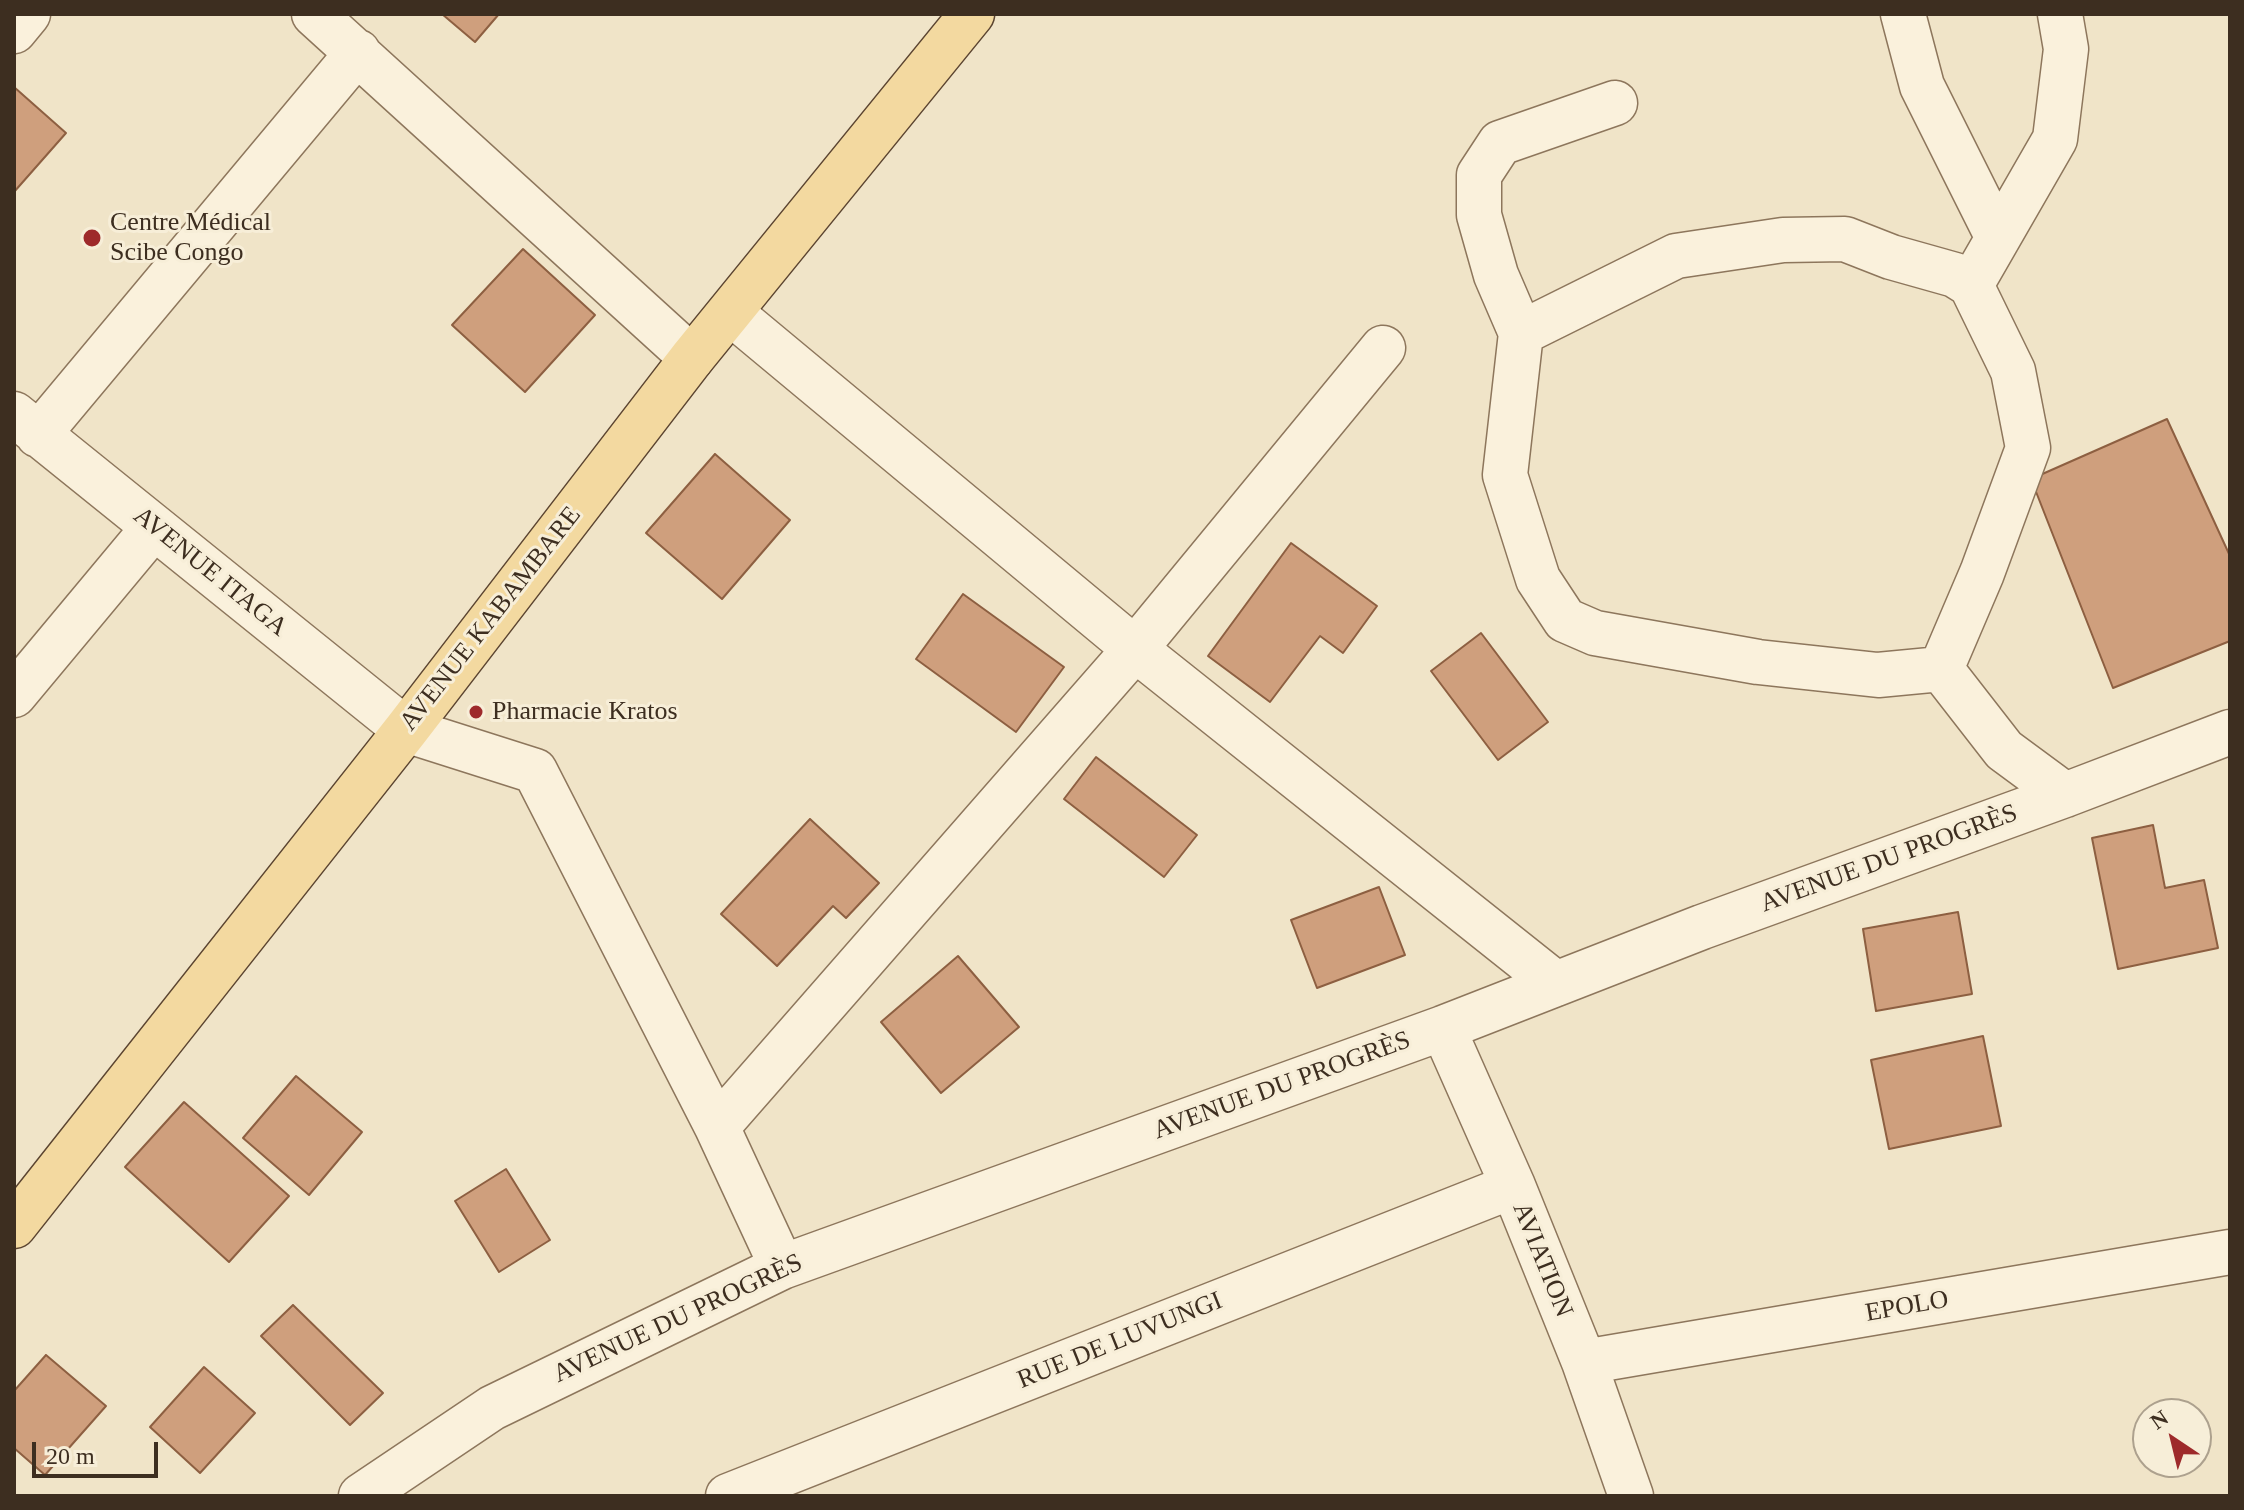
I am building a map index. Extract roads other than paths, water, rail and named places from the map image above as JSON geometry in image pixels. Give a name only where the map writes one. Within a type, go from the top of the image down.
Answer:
[{"type":"main road","name":"AVENUE KABAMBARE","points":[[14,1226],[406,730],[692,358],[972,14]]},
{"type":"street","points":[[14,31],[28,14]]},
{"type":"street","points":[[314,14],[692,358]]},
{"type":"street","points":[[1903,14],[1922,86],[1998,238]]},
{"type":"street","points":[[1971,285],[2055,139],[2066,49],[2060,14]]},
{"type":"street","points":[[26,424],[358,52]]},
{"type":"street","points":[[1615,103],[1500,143],[1479,175],[1479,215],[1496,275],[1521,333],[1505,475],[1538,579],[1565,620],[1595,633],[1758,662],[1878,675],[1941,669]]},
{"type":"street","points":[[1521,333],[1676,256],[1783,240],[1845,239],[1891,257],[1955,275],[1971,285],[2013,371],[2028,448],[1982,573],[1941,669]]},
{"type":"street","points":[[731,313],[1135,649],[1556,984]]},
{"type":"street","points":[[717,1127],[1135,649],[1383,348]]},
{"type":"street","name":"AVENUE ITAGA","points":[[26,424],[406,730]]},
{"type":"street","points":[[14,695],[154,527]]},
{"type":"street","points":[[1941,669],[2004,750],[2065,795]]},
{"type":"street","points":[[406,730],[535,771],[717,1127],[782,1267]]},
{"type":"street","name":"AVENUE DU PROGRÈS","points":[[361,1496],[492,1408],[782,1267],[1443,1028],[1702,927],[2230,732]]},
{"type":"street","name":"AVIATION","points":[[1443,1028],[1513,1186],[1584,1362],[1631,1496]]},
{"type":"street","name":"RUE DE LUVUNGI","points":[[728,1496],[1513,1186]]},
{"type":"street","name":"EPOLO","points":[[1584,1362],[2230,1252]]},
{"type":"place","name":"Centre Médical Scibe Congo","points":[[92,238]]},
{"type":"place","name":"Pharmacie Kratos","points":[[476,712]]}]
